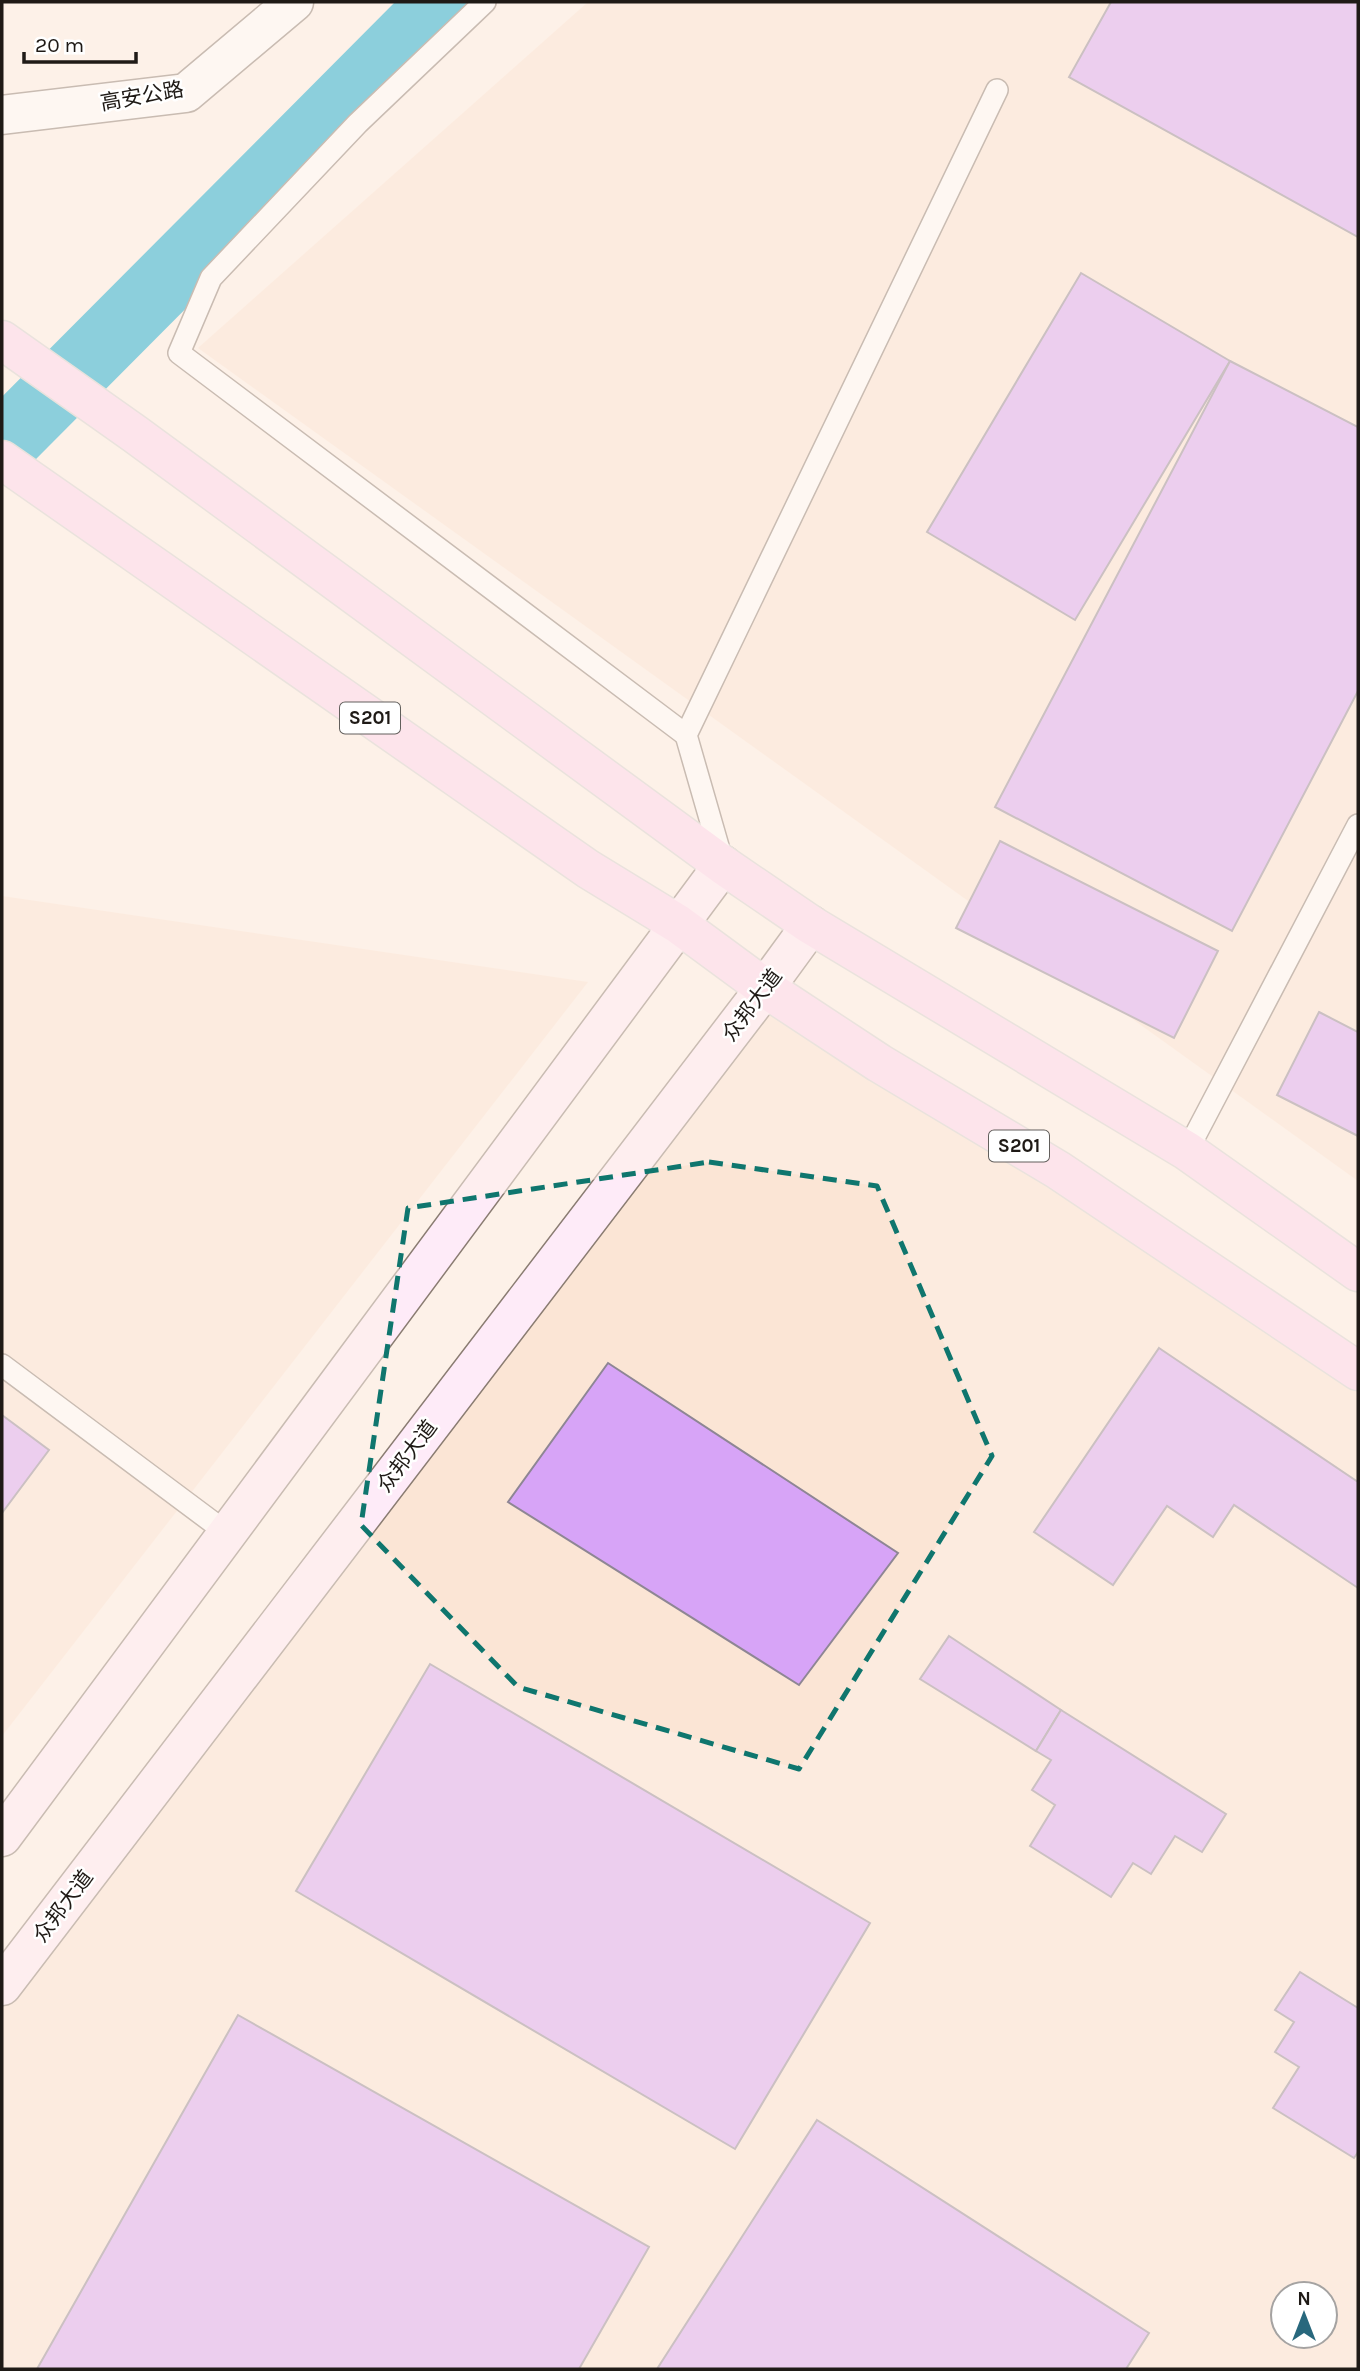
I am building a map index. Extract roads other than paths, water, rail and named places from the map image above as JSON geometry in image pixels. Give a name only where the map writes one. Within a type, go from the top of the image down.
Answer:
[{"type":"main road","points":[[2,340],[135,434],[723,865],[811,925],[1187,1151],[1358,1272]]},
{"type":"main road","name":"S201","points":[[2,460],[588,869],[678,924],[765,988],[879,1063],[1058,1170],[1358,1371]]},
{"type":"main road","points":[[2,1837],[723,865]]},
{"type":"main road","name":"众邦大道","points":[[2,1986],[811,925]]},
{"type":"street","name":"高安公路","points":[[2,115],[186,93],[294,2]]},
{"type":"lane","points":[[485,2],[358,123],[211,278],[179,353],[686,735],[723,865]]},
{"type":"lane","points":[[686,735],[997,90]]},
{"type":"lane","points":[[1187,1151],[1358,825]]},
{"type":"lane","points":[[2,1365],[227,1533]]},
{"type":"waterway","points":[[2,445],[443,2]]}]
